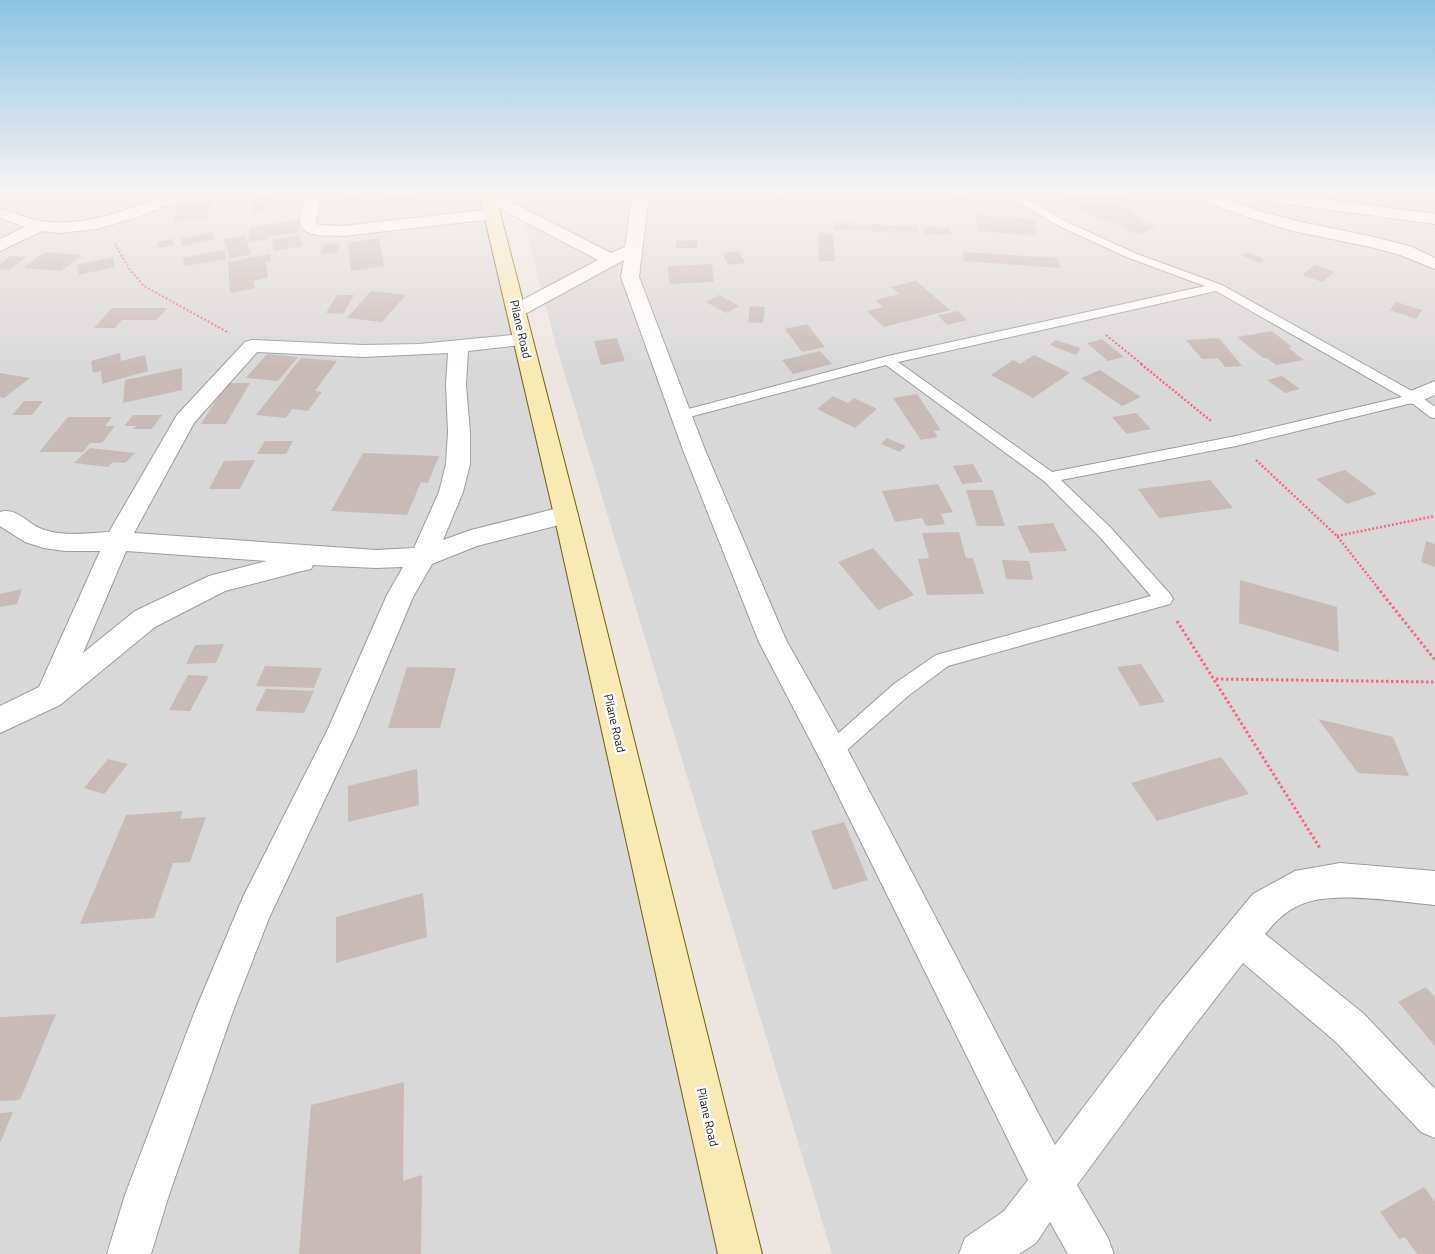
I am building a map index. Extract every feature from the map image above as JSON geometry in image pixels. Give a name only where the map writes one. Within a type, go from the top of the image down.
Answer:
[{"type":"main road","name":"Pilane Road","points":[[501,252],[566,515],[740,1254]]},
{"type":"street","points":[[618,252],[622,253]]},
{"type":"street","points":[[1406,252],[1435,264]]},
{"type":"street","points":[[516,311],[587,274],[622,253]]},
{"type":"street","points":[[622,253],[682,416],[773,642],[832,751],[1052,1182],[1092,1254]]},
{"type":"street","points":[[50,696],[117,541],[185,420],[252,346],[418,350],[523,340]]},
{"type":"street","points":[[129,1254],[147,1195],[210,1020],[255,909],[341,733],[400,595],[423,557],[451,492],[458,464],[459,432],[456,384],[458,347]]},
{"type":"street","points":[[1414,398],[1435,387]]},
{"type":"street","points":[[7,519],[33,535],[54,541],[79,543],[117,541],[376,559],[423,557],[471,539],[566,515]]},
{"type":"street","points":[[0,720],[50,696],[145,619],[218,583],[325,556]]},
{"type":"street","points":[[980,1254],[1020,1227],[1168,1028],[1265,906],[1295,888],[1340,880],[1435,888]]},
{"type":"street","points":[[1240,937],[1350,1028],[1435,1118]]},
{"type":"lane","points":[[1123,252],[1218,287],[1414,398],[1435,414]]},
{"type":"lane","points":[[682,416],[888,360],[1218,287]]},
{"type":"lane","points":[[832,751],[901,690],[942,660],[1164,599],[1105,532],[1049,476],[888,360]]},
{"type":"lane","points":[[1049,476],[1236,442],[1414,398]]},
{"type":"path","points":[[121,252],[130,270],[144,286],[252,346]]},
{"type":"path","points":[[1084,317],[1236,442],[1337,536],[1435,660]]},
{"type":"path","points":[[1337,536],[1435,516]]},
{"type":"path","points":[[1164,599],[1340,880]]},
{"type":"path","points":[[1215,679],[1435,682]]},
{"type":"shaded area","points":[[0,252],[501,252],[740,1254],[0,1254]]},
{"type":"shaded area","points":[[531,252],[1435,252],[1435,1254],[832,1254],[556,345]]},
{"type":"building","points":[[45,252],[82,255],[61,271],[23,268]]},
{"type":"building","points":[[224,252],[226,259],[184,266],[183,258]]},
{"type":"building","points":[[228,252],[250,252],[251,254],[230,259]]},
{"type":"building","points":[[321,252],[337,252],[337,253],[320,254]]},
{"type":"building","points":[[349,252],[381,252],[384,266],[351,271]]},
{"type":"building","points":[[739,252],[745,263],[728,265],[722,253]]},
{"type":"building","points":[[819,252],[834,252],[835,261],[819,261]]},
{"type":"building","points":[[963,252],[1058,258],[1060,268],[964,261]]},
{"type":"building","points":[[1247,252],[1265,260],[1259,263],[1241,255]]},
{"type":"building","points":[[270,254],[271,262],[266,263],[268,278],[253,281],[255,288],[230,293],[228,262]]},
{"type":"building","points":[[11,256],[26,257],[9,270],[0,269],[0,264]]},
{"type":"building","points":[[113,257],[115,267],[79,275],[77,265]]},
{"type":"building","points":[[712,264],[714,282],[669,284],[668,266]]},
{"type":"building","points":[[1315,265],[1335,272],[1322,282],[1302,275]]},
{"type":"building","points":[[916,281],[950,310],[884,327],[867,311],[883,307],[875,300],[899,294],[891,287]]},
{"type":"building","points":[[371,291],[406,295],[382,322],[347,318]]},
{"type":"building","points":[[337,295],[354,295],[343,314],[326,313]]},
{"type":"building","points":[[719,295],[739,306],[726,313],[706,302]]},
{"type":"building","points":[[1396,302],[1422,310],[1416,319],[1390,310]]},
{"type":"building","points":[[750,306],[765,307],[763,323],[748,322]]},
{"type":"building","points":[[112,308],[167,308],[157,320],[122,320],[115,328],[94,328]]},
{"type":"building","points":[[958,311],[967,320],[947,325],[938,315]]},
{"type":"building","points":[[807,324],[825,347],[802,352],[785,329]]},
{"type":"building","points":[[1272,331],[1292,347],[1289,348],[1304,360],[1276,365],[1267,358],[1263,358],[1237,337]]},
{"type":"building","points":[[617,338],[625,361],[601,365],[594,341]]},
{"type":"building","points":[[1219,338],[1242,366],[1225,367],[1218,358],[1202,359],[1186,340]]},
{"type":"building","points":[[1102,339],[1124,357],[1108,361],[1087,343]]},
{"type":"building","points":[[1055,340],[1081,348],[1076,355],[1050,345]]},
{"type":"building","points":[[820,351],[832,364],[793,374],[782,360]]},
{"type":"building","points":[[120,353],[121,361],[145,355],[148,371],[102,384],[101,371],[93,373],[91,361]]},
{"type":"building","points":[[267,354],[298,357],[278,381],[246,378]]},
{"type":"building","points":[[1034,355],[1070,373],[1033,398],[991,375],[1013,360],[1020,364]]},
{"type":"building","points":[[301,358],[337,361],[315,391],[322,392],[308,411],[292,409],[286,418],[256,415]]},
{"type":"building","points":[[182,368],[182,390],[123,403],[125,380]]},
{"type":"building","points":[[1100,370],[1141,397],[1122,406],[1081,378]]},
{"type":"building","points":[[0,373],[30,378],[4,398],[0,397]]},
{"type":"building","points":[[1282,376],[1300,389],[1285,393],[1267,380]]},
{"type":"building","points":[[227,383],[250,383],[226,424],[201,424]]},
{"type":"building","points":[[917,394],[941,430],[934,431],[938,437],[921,440],[893,398]]},
{"type":"building","points":[[833,396],[848,403],[854,398],[877,409],[855,428],[817,409]]},
{"type":"building","points":[[24,401],[43,401],[32,415],[12,415]]},
{"type":"building","points":[[1136,413],[1151,429],[1127,434],[1112,417]]},
{"type":"building","points":[[133,415],[162,415],[152,429],[133,429],[136,426],[124,426]]},
{"type":"building","points":[[68,417],[112,417],[105,426],[115,426],[102,443],[90,443],[83,452],[39,452]]},
{"type":"building","points":[[887,438],[906,446],[900,452],[881,444]]},
{"type":"building","points":[[265,441],[293,441],[286,454],[257,454]]},
{"type":"building","points":[[90,448],[135,453],[125,463],[113,462],[108,467],[74,463]]},
{"type":"building","points":[[363,453],[439,456],[428,483],[421,482],[407,515],[331,511]]},
{"type":"building","points":[[255,460],[240,489],[209,489],[224,461]]},
{"type":"building","points":[[973,464],[983,482],[962,484],[953,466]]},
{"type":"building","points":[[1345,470],[1377,494],[1347,504],[1316,479]]},
{"type":"building","points":[[1210,480],[1233,508],[1159,518],[1138,489]]},
{"type":"building","points":[[938,484],[953,512],[941,514],[945,524],[926,526],[922,518],[895,522],[882,491]]},
{"type":"building","points":[[966,490],[993,490],[1005,526],[977,526]]},
{"type":"building","points":[[1053,523],[1067,551],[1030,553],[1017,526]]},
{"type":"building","points":[[959,532],[966,558],[973,558],[984,594],[927,595],[918,559],[929,558],[922,533]]},
{"type":"building","points":[[1426,541],[1435,544],[1435,567],[1421,562]]},
{"type":"building","points":[[873,548],[914,595],[878,610],[838,562]]},
{"type":"building","points":[[1002,560],[1029,561],[1033,580],[1006,579]]},
{"type":"building","points":[[1240,580],[1337,607],[1339,652],[1239,623]]},
{"type":"building","points":[[22,589],[17,604],[0,607],[0,594]]},
{"type":"building","points":[[224,644],[216,663],[186,664],[195,645]]},
{"type":"building","points":[[1141,664],[1165,702],[1140,706],[1117,667]]},
{"type":"building","points":[[265,666],[322,668],[314,688],[256,686]]},
{"type":"building","points":[[407,667],[456,668],[440,728],[388,728]]},
{"type":"building","points":[[188,675],[209,676],[190,711],[169,710]]},
{"type":"building","points":[[266,689],[314,691],[304,713],[255,711]]},
{"type":"building","points":[[1318,719],[1393,737],[1409,776],[1358,773]]},
{"type":"building","points":[[1221,757],[1249,794],[1157,821],[1131,783]]},
{"type":"building","points":[[108,759],[128,764],[104,794],[84,788]]},
{"type":"building","points":[[417,769],[419,805],[348,822],[348,786]]},
{"type":"building","points":[[183,811],[180,819],[206,817],[190,862],[173,863],[154,918],[80,924],[126,815]]},
{"type":"building","points":[[844,822],[868,880],[833,890],[811,831]]},
{"type":"building","points":[[423,893],[427,937],[336,963],[336,917]]},
{"type":"building","points":[[1426,987],[1435,997],[1435,1046],[1398,1002]]},
{"type":"building","points":[[56,1014],[20,1100],[0,1101],[0,1017]]},
{"type":"building","points":[[404,1082],[403,1181],[422,1175],[421,1254],[299,1254],[311,1105]]},
{"type":"building","points":[[13,1112],[0,1143],[0,1113]]},
{"type":"building","points":[[1424,1187],[1435,1202],[1435,1254],[1417,1254],[1405,1237],[1399,1239],[1380,1212]]}]
